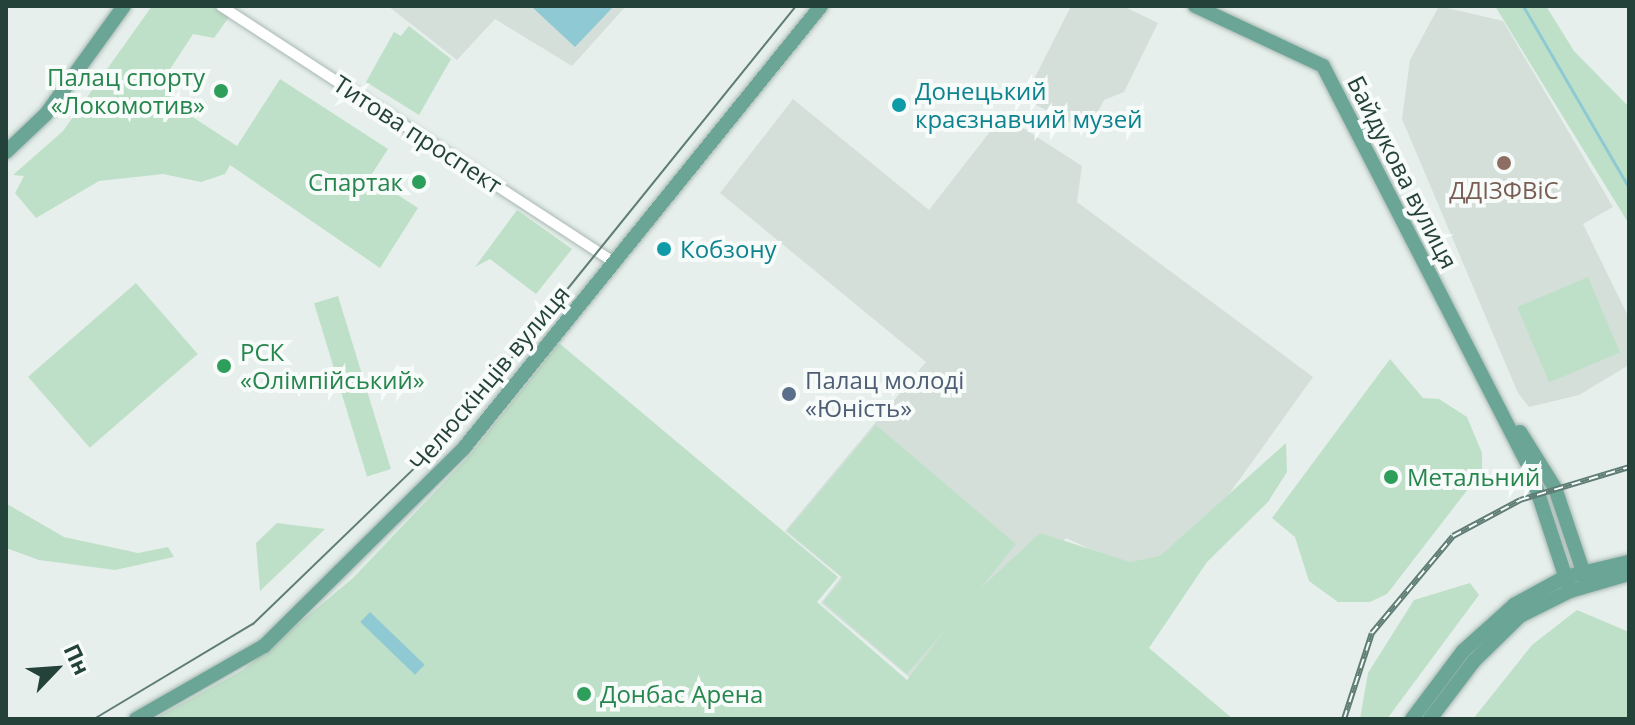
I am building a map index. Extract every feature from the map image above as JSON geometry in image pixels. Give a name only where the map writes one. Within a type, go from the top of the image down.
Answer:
[{"type":"main road","points":[[6,152],[46,114],[124,6]]},
{"type":"main road","name":"Челюскінців вулиця","points":[[136,719],[264,646],[317,597],[464,448],[821,6]]},
{"type":"main road","name":"Байдукова вулиця","points":[[1195,6],[1323,66],[1486,382]]},
{"type":"main road","points":[[1486,382],[1555,488],[1585,578]]},
{"type":"main road","points":[[1486,382],[1539,489],[1568,584]]},
{"type":"main road","points":[[1412,719],[1438,680],[1490,626],[1568,584],[1629,562]]},
{"type":"main road","points":[[1585,578],[1629,574]]},
{"type":"main road","points":[[1430,719],[1474,661],[1520,616],[1568,584]]},
{"type":"street","name":"Титова проспект","points":[[221,6],[614,262]]},
{"type":"shaded area","points":[[388,6],[626,6],[572,66],[495,19],[457,60]]},
{"type":"shaded area","points":[[1071,6],[1123,6],[1158,23],[1124,92],[1104,100],[1088,131],[1024,99]]},
{"type":"shaded area","name":"ДДІЗФВіС","points":[[1439,6],[1503,21],[1613,207],[1583,224],[1627,314],[1629,365],[1579,395],[1529,407],[1518,393],[1402,119],[1410,60]]},
{"type":"shaded area","points":[[793,99],[929,210],[1003,115],[1082,166],[1077,202],[1313,377],[1209,522],[1140,572],[1066,538],[935,699],[821,603],[841,577],[785,531],[926,362],[720,193]]},
{"type":"green space","points":[[152,6],[211,6],[229,17],[214,38],[193,34],[165,77],[176,86],[168,101],[237,146],[280,79],[388,149],[370,177],[418,208],[380,268],[230,165],[225,174],[201,182],[163,174],[99,181],[36,218],[15,193],[24,176],[13,175],[63,131]]},
{"type":"green space","points":[[1495,6],[1546,6],[1574,51],[1629,107],[1629,224]]},
{"type":"green space","points":[[409,26],[451,59],[419,115],[366,82],[394,32],[401,36]]},
{"type":"green space","points":[[517,210],[572,249],[536,294],[490,259],[475,267]]},
{"type":"green space","points":[[1588,277],[1620,352],[1549,383],[1517,307]]},
{"type":"green space","points":[[136,283],[198,354],[90,448],[28,377]]},
{"type":"green space","points":[[338,296],[391,469],[367,476],[314,303]]},
{"type":"green space","points":[[559,343],[838,577],[817,602],[907,680],[946,629],[907,674],[823,602],[843,578],[787,531],[876,425],[1016,544],[980,589],[1040,533],[1130,562],[1160,556],[1286,443],[1287,472],[1268,502],[1207,562],[1149,648],[1233,719],[154,719],[243,670],[353,578],[470,455]]},
{"type":"green space","name":"Метальний","points":[[1390,359],[1423,398],[1439,399],[1467,417],[1482,453],[1482,471],[1387,594],[1370,602],[1338,602],[1309,581],[1295,537],[1272,518]]},
{"type":"green space","points":[[7,504],[64,537],[138,553],[168,547],[174,557],[115,570],[39,560],[6,548]]},
{"type":"green space","points":[[277,523],[325,529],[260,591],[256,543]]},
{"type":"green space","points":[[1470,583],[1479,595],[1387,719],[1360,719],[1368,673],[1414,600]]},
{"type":"green space","points":[[1577,610],[1629,632],[1629,719],[1473,719],[1532,645]]},
{"type":"water","points":[[531,6],[614,6],[575,47]]},
{"type":"water","points":[[370,612],[425,665],[415,675],[360,622]]},
{"type":"waterway","points":[[1523,6],[1629,188]]},
{"type":"tram line","points":[[94,719],[253,624],[452,432],[796,6]]},
{"type":"railway","points":[[1344,719],[1372,633],[1453,536],[1520,500],[1629,467]]},
{"type":"place","name":"Палац спорту «Локомотив»","points":[[221,91]]},
{"type":"place","name":"Донецький краєзнавчий музей","points":[[899,105]]},
{"type":"place","name":"ДДІЗФВіС","points":[[1504,163]]},
{"type":"place","name":"Спартак","points":[[419,182]]},
{"type":"place","name":"Кобзону","points":[[664,249]]},
{"type":"place","name":"РСК «Олімпійський»","points":[[224,366]]},
{"type":"place","name":"Палац молоді «Юність»","points":[[789,394]]},
{"type":"place","name":"Метальний","points":[[1391,477]]},
{"type":"place","name":"Донбас Арена","points":[[584,694]]}]
